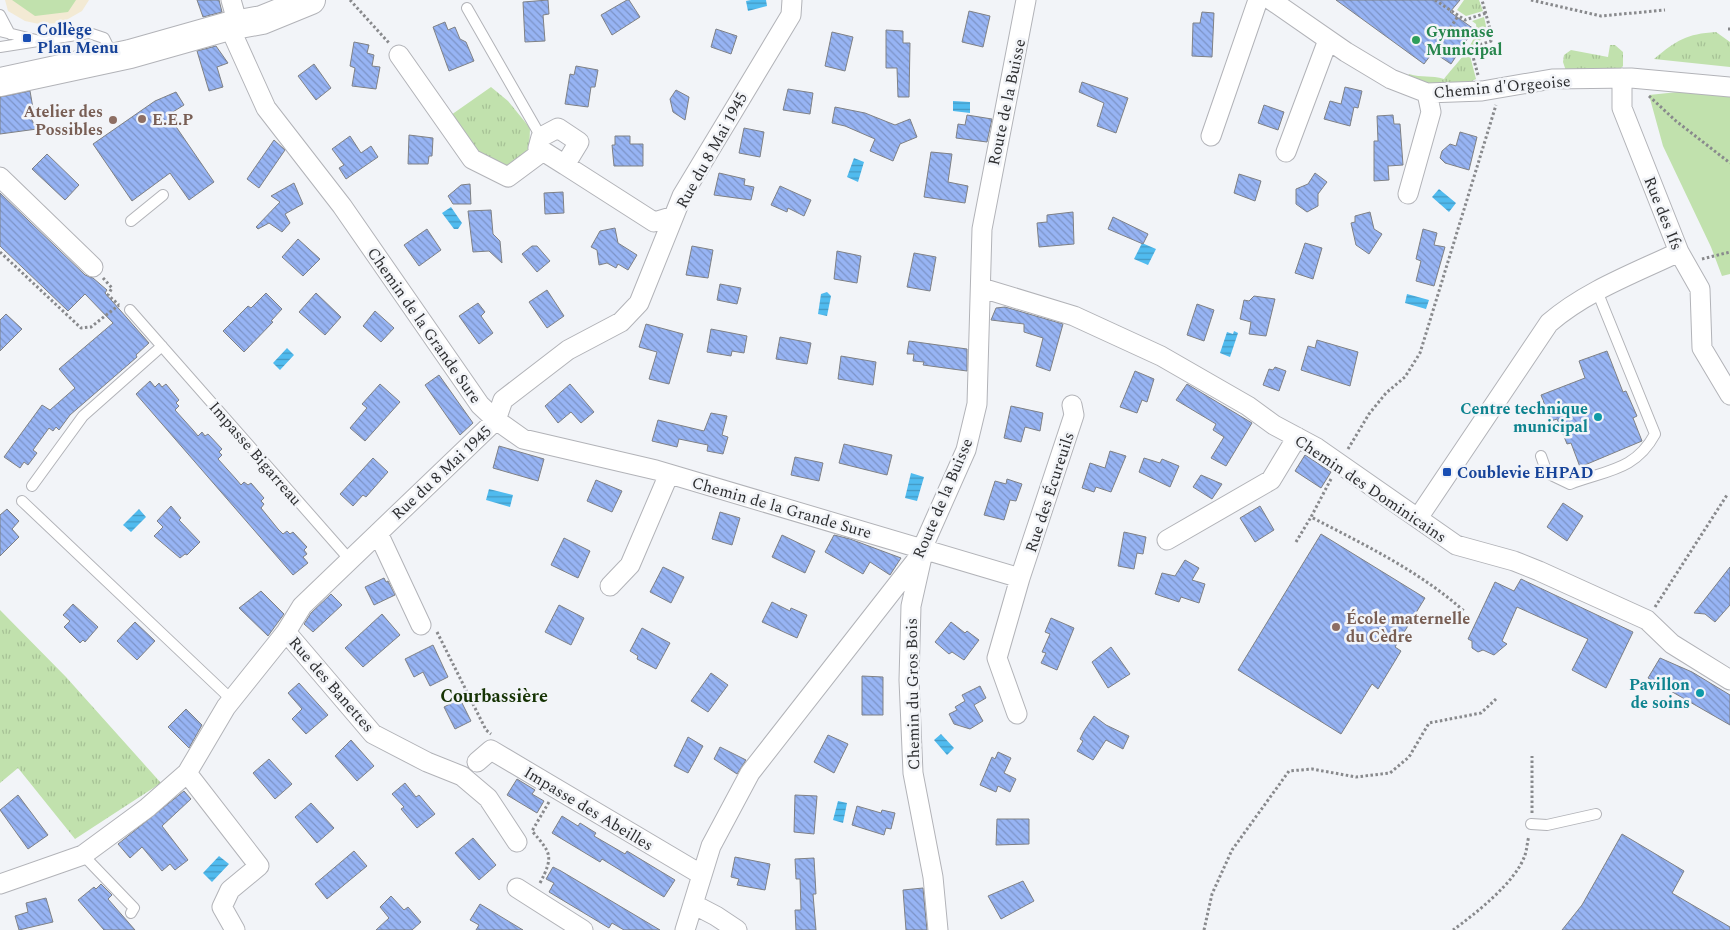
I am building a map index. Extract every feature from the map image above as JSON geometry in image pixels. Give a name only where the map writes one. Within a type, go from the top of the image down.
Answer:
[{"type":"main road","points":[[0,82],[113,57],[230,13],[270,18],[311,0]]},
{"type":"main road","points":[[2,52],[54,70]]},
{"type":"street","name":"Rue du 8 Mai 1945","points":[[0,884],[83,855],[147,808],[187,773],[232,700],[286,632],[302,606],[496,420],[503,400],[568,350],[621,322],[639,303],[687,188],[791,15],[792,0]]},
{"type":"street","name":"Route de la Buisse","points":[[685,930],[711,846],[750,773],[924,548],[966,450],[977,404],[982,288],[982,229],[1026,0]]},
{"type":"street","points":[[1211,136],[1258,0]]},
{"type":"street","name":"Chemin d'Orgeoise","points":[[1271,0],[1328,40],[1391,79],[1427,93],[1482,90],[1552,79],[1622,78],[1730,87]]},
{"type":"street","name":"Chemin de la Grande Sure","points":[[230,13],[266,108],[342,206],[480,405],[496,420],[523,439],[669,474],[924,548]]},
{"type":"street","points":[[1286,152],[1328,40]]},
{"type":"street","points":[[399,55],[472,159],[508,177],[558,128],[579,142],[566,165]]},
{"type":"street","name":"Rue des Ifs","points":[[1622,78],[1622,108],[1684,259],[1700,289],[1702,348],[1730,395]]},
{"type":"street","points":[[1408,194],[1431,112],[1427,93]]},
{"type":"street","points":[[542,144],[566,165],[654,222],[663,246]]},
{"type":"street","points":[[0,177],[93,267]]},
{"type":"street","points":[[654,222],[674,216]]},
{"type":"street","points":[[1418,518],[1549,323],[1565,309],[1597,291],[1684,259]]},
{"type":"street","name":"Chemin des Dominicains","points":[[982,288],[1074,316],[1122,337],[1208,382],[1274,425],[1340,463],[1456,545],[1514,561],[1647,620],[1672,644],[1730,680]]},
{"type":"street","name":"Rue des Écureuils","points":[[1017,714],[997,658],[1020,578],[1074,415],[1072,405]]},
{"type":"street","points":[[1166,540],[1271,480],[1297,437]]},
{"type":"street","points":[[610,586],[630,565],[669,474]]},
{"type":"street","points":[[378,533],[427,624]]},
{"type":"street","points":[[924,548],[1020,578]]},
{"type":"street","name":"Chemin du Gros Bois","points":[[924,548],[911,606],[909,680],[913,772],[933,877],[938,930]]},
{"type":"street","name":"Rue des Banettes","points":[[286,632],[373,734],[428,762],[462,776],[488,798],[517,842]]},
{"type":"street","name":"Impasse des Abeilles","points":[[477,762],[491,750],[702,875]]},
{"type":"street","points":[[187,773],[259,866],[230,890],[222,907],[235,930]]},
{"type":"street","points":[[524,893],[582,930]]},
{"type":"street","points":[[693,904],[716,916],[736,930]]},
{"type":"lane","points":[[467,8],[542,144]]},
{"type":"lane","points":[[0,15],[3,31],[40,41]]},
{"type":"lane","points":[[2,52],[40,41],[89,33],[104,38],[113,57]]},
{"type":"lane","points":[[130,221],[163,195]]},
{"type":"lane","points":[[1541,456],[1547,473],[1570,484],[1629,464],[1646,450],[1655,434],[1597,291]]},
{"type":"lane","name":"Impasse Bigarreau","points":[[130,310],[350,560]]},
{"type":"lane","points":[[32,486],[83,416],[162,346]]},
{"type":"lane","points":[[22,501],[232,700]]},
{"type":"lane","points":[[1532,824],[1547,825],[1596,814]]},
{"type":"lane","points":[[83,855],[134,908],[131,912]]},
{"type":"path","points":[[350,0],[399,55]]},
{"type":"path","points":[[1435,0],[1465,20],[1486,13]]},
{"type":"path","points":[[1482,0],[1492,36],[1491,41],[1476,46],[1472,53],[1482,90]]},
{"type":"path","points":[[1531,0],[1601,16],[1665,10]]},
{"type":"path","points":[[1434,54],[1458,16]]},
{"type":"path","points":[[1296,542],[1369,414],[1386,393],[1405,377],[1420,353],[1502,87]]},
{"type":"path","points":[[1642,89],[1676,121],[1730,162]]},
{"type":"path","points":[[0,252],[81,328],[91,327],[119,305],[108,295],[112,288],[93,267]]},
{"type":"path","points":[[1684,259],[1703,258],[1730,252]]},
{"type":"path","points":[[1647,620],[1727,496]]},
{"type":"path","points":[[1311,517],[1418,575],[1443,592],[1464,611]]},
{"type":"path","points":[[427,624],[486,730],[494,735]]},
{"type":"path","points":[[1204,930],[1212,894],[1232,850],[1289,771],[1312,769],[1356,777],[1390,774],[1409,757],[1429,723],[1482,713],[1496,699]]},
{"type":"path","points":[[1453,930],[1496,896],[1524,857],[1532,824],[1532,756]]},
{"type":"path","points":[[524,893],[550,863],[548,849],[532,831],[557,789]]},
{"type":"shaded area","points":[[5,0],[89,0],[82,11],[61,23],[39,24],[25,21],[8,11]]},
{"type":"green space","points":[[12,0],[76,0],[68,12],[35,16]]},
{"type":"green space","points":[[1464,0],[1479,0],[1483,11],[1466,16],[1457,10]]},
{"type":"green space","points":[[1484,17],[1486,25],[1485,35],[1469,52],[1476,79],[1436,85],[1407,78],[1409,74],[1444,79],[1465,53],[1474,38],[1476,24],[1472,21]]},
{"type":"green space","points":[[1716,32],[1730,42],[1730,67],[1654,59],[1682,39],[1697,34]]},
{"type":"green space","points":[[1610,45],[1615,45],[1623,52],[1623,66],[1619,70],[1566,71],[1563,62],[1564,55],[1571,50],[1608,57]]},
{"type":"green space","points":[[491,87],[508,101],[530,128],[529,156],[509,168],[474,150],[451,115]]},
{"type":"green space","points":[[1687,91],[1730,93],[1730,274],[1722,276],[1711,247],[1663,146],[1649,95]]},
{"type":"green space","points":[[0,610],[66,677],[161,783],[75,839],[18,768],[0,783]]},
{"type":"water","points":[[766,0],[767,6],[748,11],[746,1]]},
{"type":"water","points":[[953,101],[970,102],[970,113],[953,111]]},
{"type":"water","points":[[854,158],[864,162],[858,182],[847,177]]},
{"type":"water","points":[[1439,189],[1456,203],[1449,212],[1432,197]]},
{"type":"water","points":[[451,207],[462,223],[458,229],[454,229],[442,213]]},
{"type":"water","points":[[1142,243],[1156,249],[1148,265],[1134,259]]},
{"type":"water","points":[[827,292],[831,296],[827,316],[818,314],[821,294]]},
{"type":"water","points":[[1407,294],[1429,300],[1426,309],[1405,303]]},
{"type":"water","points":[[1234,331],[1238,333],[1230,357],[1220,353],[1227,332],[1233,334]]},
{"type":"water","points":[[287,348],[294,355],[280,370],[273,363]]},
{"type":"water","points":[[911,473],[924,477],[917,501],[905,498]]},
{"type":"water","points":[[489,489],[513,495],[510,507],[486,500]]},
{"type":"water","points":[[139,509],[146,517],[131,532],[123,525]]},
{"type":"water","points":[[941,734],[954,748],[947,755],[934,740]]},
{"type":"water","points":[[838,801],[847,803],[843,823],[833,820]]},
{"type":"water","points":[[219,856],[229,864],[212,882],[203,873]]},
{"type":"building","points":[[197,0],[219,0],[222,12],[203,17]]},
{"type":"building","points":[[548,0],[549,14],[543,15],[545,41],[525,42],[523,2]]},
{"type":"building","points":[[629,0],[640,17],[612,35],[601,15]]},
{"type":"building","name":"Gymnase Municipal","points":[[1336,0],[1460,0],[1450,12],[1474,29],[1451,64],[1433,52],[1424,64]]},
{"type":"building","points":[[969,11],[990,16],[983,47],[962,42]]},
{"type":"building","points":[[1202,12],[1214,13],[1212,57],[1192,56],[1193,23],[1200,23]]},
{"type":"building","points":[[445,22],[448,30],[455,27],[460,39],[466,42],[474,61],[449,71],[433,27]]},
{"type":"building","points":[[716,29],[737,36],[731,54],[711,47]]},
{"type":"building","points":[[886,30],[903,31],[903,43],[910,43],[909,97],[898,97],[897,68],[886,68]]},
{"type":"building","points":[[832,32],[853,37],[845,71],[825,66]]},
{"type":"building","points":[[354,42],[369,45],[367,53],[374,55],[372,66],[380,67],[376,89],[352,86],[355,68],[350,66]]},
{"type":"building","points":[[216,46],[228,63],[217,67],[223,87],[209,91],[197,51]]},
{"type":"building","points":[[314,64],[331,88],[316,100],[298,76]]},
{"type":"building","points":[[576,66],[598,70],[595,87],[591,87],[588,107],[565,104],[570,74],[574,75]]},
{"type":"building","points":[[1082,82],[1128,98],[1116,133],[1097,126],[1104,103],[1079,92]]},
{"type":"building","points":[[1345,87],[1362,91],[1358,108],[1354,107],[1350,126],[1324,119],[1330,101],[1341,104]]},
{"type":"building","points":[[788,89],[813,93],[810,114],[783,110]]},
{"type":"building","points":[[676,90],[689,97],[685,120],[673,112],[670,99]]},
{"type":"building","points":[[30,91],[34,114],[29,115],[37,129],[0,134],[0,97]]},
{"type":"building","points":[[176,92],[184,105],[168,115],[214,182],[189,200],[170,173],[132,201],[93,144],[155,101]]},
{"type":"building","points":[[1264,105],[1284,112],[1278,130],[1258,123]]},
{"type":"building","points":[[835,107],[865,113],[895,125],[910,119],[917,137],[900,144],[893,161],[870,151],[875,139],[845,126],[832,123]]},
{"type":"building","points":[[967,115],[992,119],[987,142],[956,138],[958,124],[965,125]]},
{"type":"building","points":[[1393,115],[1394,124],[1400,124],[1403,165],[1388,166],[1389,180],[1374,181],[1374,141],[1378,141],[1377,116]]},
{"type":"building","points":[[744,128],[764,132],[760,157],[739,153]]},
{"type":"building","points":[[1460,132],[1477,137],[1469,170],[1445,163],[1440,158],[1442,151],[1450,144],[1456,146]]},
{"type":"building","points":[[409,135],[433,138],[432,156],[429,156],[428,164],[408,164]]},
{"type":"building","points":[[350,136],[361,153],[371,146],[378,157],[346,179],[339,168],[344,165],[332,149]]},
{"type":"building","points":[[615,136],[630,136],[630,144],[643,144],[643,166],[614,166],[612,145],[615,145]]},
{"type":"building","points":[[274,140],[285,150],[259,188],[247,179]]},
{"type":"building","points":[[931,152],[952,154],[948,182],[968,186],[965,203],[924,197]]},
{"type":"building","points":[[47,154],[79,185],[65,200],[32,169]]},
{"type":"building","points":[[719,173],[745,179],[744,185],[754,187],[751,200],[714,195]]},
{"type":"building","points":[[1315,173],[1327,182],[1318,194],[1318,206],[1307,212],[1296,204],[1296,189],[1308,184]]},
{"type":"building","points":[[1239,174],[1261,181],[1255,201],[1234,193]]},
{"type":"building","points":[[294,183],[303,204],[285,214],[290,223],[282,232],[269,223],[258,229],[256,227],[280,202],[271,196]]},
{"type":"building","points":[[470,184],[471,204],[453,204],[448,196],[461,185]]},
{"type":"building","points":[[780,186],[811,200],[804,216],[788,208],[787,212],[771,205]]},
{"type":"building","points":[[563,192],[564,213],[545,214],[544,193]]},
{"type":"building","points":[[0,193],[85,275],[93,278],[107,290],[105,293],[149,343],[136,355],[137,357],[70,415],[59,430],[56,427],[53,431],[49,428],[33,450],[37,453],[28,465],[24,462],[20,468],[4,457],[42,405],[50,410],[75,388],[59,369],[113,323],[85,294],[68,311],[0,246]]},
{"type":"building","points":[[491,210],[493,234],[500,241],[502,263],[489,251],[473,252],[468,211]]},
{"type":"building","points":[[1073,212],[1074,244],[1039,247],[1037,223],[1047,222],[1047,215]]},
{"type":"building","points":[[1370,212],[1374,229],[1382,234],[1369,254],[1356,245],[1351,223],[1355,222],[1355,216]]},
{"type":"building","points":[[1113,217],[1148,234],[1143,244],[1108,229]]},
{"type":"building","points":[[615,228],[618,243],[637,255],[628,270],[618,264],[616,268],[607,263],[599,265],[597,250],[591,247],[600,231]]},
{"type":"building","points":[[427,229],[441,250],[419,266],[404,245]]},
{"type":"building","points":[[1423,229],[1437,233],[1434,245],[1445,247],[1434,286],[1416,281],[1421,261],[1416,259]]},
{"type":"building","points":[[298,239],[320,259],[303,276],[282,257]]},
{"type":"building","points":[[1305,243],[1322,248],[1313,279],[1295,273]]},
{"type":"building","points":[[532,246],[537,246],[550,261],[537,272],[522,254]]},
{"type":"building","points":[[692,246],[713,250],[708,278],[686,275]]},
{"type":"building","points":[[837,251],[861,256],[857,283],[834,279]]},
{"type":"building","points":[[914,253],[936,257],[930,291],[907,287]]},
{"type":"building","points":[[720,284],[741,288],[737,304],[717,300]]},
{"type":"building","points":[[547,290],[564,316],[547,328],[529,302]]},
{"type":"building","points":[[266,293],[282,309],[271,321],[273,322],[244,352],[223,331],[248,306],[251,308]]},
{"type":"building","points":[[316,293],[341,317],[325,335],[299,312]]},
{"type":"building","points":[[1254,296],[1275,299],[1266,336],[1249,334],[1251,322],[1240,319],[1244,300],[1249,301]]},
{"type":"building","points":[[478,303],[485,312],[481,316],[493,333],[479,344],[459,316]]},
{"type":"building","points":[[1197,304],[1214,310],[1204,341],[1187,335]]},
{"type":"building","points":[[1005,307],[1063,324],[1050,371],[1036,366],[1043,338],[1024,332],[1024,324],[991,320],[996,308]]},
{"type":"building","points":[[375,311],[394,328],[381,342],[363,326]]},
{"type":"building","points":[[6,314],[22,329],[0,351],[0,320]]},
{"type":"building","points":[[646,324],[683,334],[669,384],[649,379],[657,352],[639,347]]},
{"type":"building","points":[[711,329],[747,336],[744,353],[732,351],[731,356],[707,352]]},
{"type":"building","points":[[780,337],[811,343],[807,364],[776,359]]},
{"type":"building","points":[[1317,340],[1358,352],[1350,386],[1301,370],[1308,346],[1315,348]]},
{"type":"building","points":[[909,341],[967,349],[967,371],[923,365],[924,362],[913,361],[914,354],[907,354]]},
{"type":"building","points":[[1607,351],[1623,392],[1626,391],[1637,416],[1633,418],[1642,441],[1580,467],[1571,443],[1567,444],[1557,419],[1551,421],[1541,395],[1585,378],[1579,361]]},
{"type":"building","points":[[841,356],[876,362],[873,385],[838,379]]},
{"type":"building","points":[[1275,367],[1286,371],[1279,391],[1263,385],[1269,369],[1273,370]]},
{"type":"building","points":[[1135,371],[1154,379],[1147,402],[1142,400],[1137,413],[1120,407]]},
{"type":"building","points":[[439,375],[473,423],[460,435],[425,385]]},
{"type":"building","points":[[150,381],[155,387],[159,383],[162,387],[166,384],[179,400],[176,403],[179,406],[175,410],[198,436],[202,432],[205,436],[208,434],[222,449],[219,452],[222,455],[218,459],[241,485],[244,482],[248,485],[251,483],[264,498],[261,501],[264,504],[261,508],[278,529],[283,534],[287,531],[290,534],[293,532],[307,547],[304,550],[307,554],[303,557],[308,563],[293,575],[136,394]]},
{"type":"building","points":[[380,384],[400,402],[365,441],[350,428],[367,408],[362,404]]},
{"type":"building","points":[[570,384],[594,412],[581,423],[571,412],[558,423],[545,406]]},
{"type":"building","points":[[1187,384],[1252,423],[1226,466],[1211,458],[1224,437],[1213,430],[1216,424],[1176,400]]},
{"type":"building","points":[[1011,406],[1043,413],[1040,431],[1025,427],[1021,442],[1004,438]]},
{"type":"building","points":[[711,413],[727,416],[722,435],[728,437],[723,454],[707,451],[708,445],[679,439],[677,447],[652,441],[658,420],[704,431]]},
{"type":"building","points":[[844,444],[892,455],[887,475],[839,463]]},
{"type":"building","points":[[499,446],[544,459],[538,481],[493,468]]},
{"type":"building","points":[[1110,451],[1126,456],[1111,492],[1096,487],[1094,492],[1082,488],[1090,463],[1105,468]]},
{"type":"building","points":[[1305,455],[1331,472],[1321,488],[1295,471]]},
{"type":"building","points":[[795,457],[823,463],[819,481],[791,475]]},
{"type":"building","points":[[373,458],[388,472],[366,497],[363,495],[353,506],[340,494]]},
{"type":"building","points":[[1144,458],[1160,463],[1162,459],[1179,466],[1170,487],[1139,472]]},
{"type":"building","points":[[1201,475],[1222,484],[1212,499],[1193,487]]},
{"type":"building","points":[[1007,479],[1022,484],[1016,501],[1010,500],[1004,520],[984,515],[995,481],[1006,484]]},
{"type":"building","points":[[596,480],[622,491],[612,512],[587,501]]},
{"type":"building","points":[[1563,503],[1583,516],[1567,541],[1547,527]]},
{"type":"building","points":[[171,506],[181,518],[179,520],[200,542],[187,555],[185,554],[180,558],[154,536],[163,527],[157,521]]},
{"type":"building","points":[[1260,506],[1274,530],[1255,542],[1240,518]]},
{"type":"building","points":[[7,509],[19,521],[12,529],[19,537],[0,556],[0,515]]},
{"type":"building","points":[[720,512],[740,518],[732,545],[712,539]]},
{"type":"building","points":[[1124,532],[1146,537],[1143,554],[1137,553],[1134,569],[1118,566]]},
{"type":"building","points":[[1321,534],[1425,598],[1395,647],[1401,651],[1378,689],[1372,684],[1341,734],[1238,670]]},
{"type":"building","points":[[782,535],[815,551],[805,573],[772,557]]},
{"type":"building","points":[[834,535],[901,558],[890,575],[870,562],[863,574],[825,552]]},
{"type":"building","points":[[564,538],[590,551],[578,578],[551,565]]},
{"type":"building","points":[[1185,560],[1199,568],[1192,580],[1205,584],[1199,603],[1181,597],[1179,602],[1155,594],[1162,573],[1175,576]]},
{"type":"building","points":[[663,567],[684,577],[671,603],[650,592]]},
{"type":"building","points":[[1730,567],[1730,605],[1715,622],[1705,614],[1694,613]]},
{"type":"building","points":[[384,578],[386,582],[388,581],[395,595],[374,605],[365,587]]},
{"type":"building","points":[[1521,579],[1633,632],[1606,688],[1572,670],[1588,639],[1517,607],[1502,641],[1507,644],[1494,655],[1483,650],[1478,652],[1472,648],[1472,641],[1468,639],[1495,582],[1514,591]]},
{"type":"building","points":[[261,591],[284,614],[268,636],[239,608]]},
{"type":"building","points":[[331,594],[342,605],[313,632],[304,624],[311,613]]},
{"type":"building","points":[[772,602],[790,611],[791,608],[807,615],[797,638],[762,622]]},
{"type":"building","points":[[73,604],[98,627],[85,642],[83,640],[80,643],[64,627],[70,621],[63,615]]},
{"type":"building","points":[[559,605],[584,618],[571,645],[545,632]]},
{"type":"building","points":[[382,614],[400,635],[363,667],[345,648]]},
{"type":"building","points":[[1051,618],[1074,628],[1057,670],[1041,663],[1046,653],[1042,652],[1050,634],[1045,632]]},
{"type":"building","points":[[135,622],[155,641],[137,660],[117,641]]},
{"type":"building","points":[[951,622],[965,633],[967,631],[979,640],[964,660],[952,652],[949,654],[935,642]]},
{"type":"building","points":[[642,628],[670,643],[656,669],[637,659],[638,656],[630,651]]},
{"type":"building","points":[[433,645],[448,677],[430,686],[423,672],[414,677],[405,659]]},
{"type":"building","points":[[1111,647],[1130,674],[1108,688],[1092,662]]},
{"type":"building","name":"Pavillon de soins","points":[[1660,658],[1692,672],[1730,695],[1730,725],[1648,678]]},
{"type":"building","points":[[711,673],[728,685],[708,712],[691,701]]},
{"type":"building","points":[[862,676],[883,677],[883,715],[862,715]]},
{"type":"building","points":[[299,683],[328,715],[306,734],[292,719],[302,709],[288,693]]},
{"type":"building","points":[[980,686],[986,698],[974,705],[983,721],[970,729],[954,724],[949,714],[957,710],[955,707],[965,701],[962,695]]},
{"type":"building","points":[[460,699],[471,721],[455,729],[444,707]]},
{"type":"building","points":[[186,709],[202,725],[189,748],[168,727]]},
{"type":"building","points":[[1094,716],[1106,725],[1129,736],[1123,749],[1106,740],[1093,760],[1077,751],[1083,741],[1080,739]]},
{"type":"building","points":[[828,735],[848,744],[834,773],[814,762]]},
{"type":"building","points":[[688,737],[703,746],[688,773],[674,766]]},
{"type":"building","points":[[351,740],[374,766],[357,781],[335,756]]},
{"type":"building","points":[[720,747],[746,760],[737,774],[714,759]]},
{"type":"building","points":[[998,752],[1011,758],[1004,773],[1016,779],[1010,792],[998,786],[996,792],[980,785],[992,757],[995,759]]},
{"type":"building","points":[[269,759],[292,784],[275,799],[253,773]]},
{"type":"building","points":[[517,779],[535,790],[532,794],[544,801],[537,813],[507,795]]},
{"type":"building","points":[[405,783],[416,797],[419,795],[435,814],[417,828],[401,809],[404,807],[392,794]]},
{"type":"building","points":[[184,791],[191,799],[162,826],[188,860],[175,870],[170,864],[162,871],[142,847],[130,858],[118,844]]},
{"type":"building","points":[[18,795],[48,835],[28,849],[0,810]]},
{"type":"building","points":[[795,795],[817,796],[814,834],[794,832]]},
{"type":"building","points":[[311,803],[334,828],[317,843],[295,817]]},
{"type":"building","points":[[857,806],[881,813],[882,810],[895,813],[891,829],[886,828],[884,835],[852,825]]},
{"type":"building","points":[[562,816],[578,826],[580,823],[596,833],[594,836],[625,854],[627,851],[675,880],[664,897],[602,859],[600,862],[552,833]]},
{"type":"building","points":[[997,819],[1029,819],[1029,844],[996,845]]},
{"type":"building","points":[[1622,834],[1684,871],[1672,893],[1730,927],[1730,930],[1562,930],[1582,905]]},
{"type":"building","points":[[473,838],[496,865],[479,880],[455,853]]},
{"type":"building","points":[[354,851],[367,866],[327,899],[315,884]]},
{"type":"building","points":[[735,857],[770,864],[765,890],[737,885],[739,879],[731,877]]},
{"type":"building","points":[[814,858],[816,894],[813,894],[816,930],[796,930],[795,910],[801,910],[800,879],[796,879],[795,859]]},
{"type":"building","points":[[553,867],[660,930],[624,930],[612,923],[609,928],[549,892],[554,883],[546,879]]},
{"type":"building","points":[[1023,881],[1034,901],[1001,919],[988,896]]},
{"type":"building","points":[[101,884],[112,895],[108,899],[135,930],[104,930],[78,900],[94,887],[96,889]]},
{"type":"building","points":[[923,888],[927,930],[906,930],[903,890]]},
{"type":"building","points":[[391,896],[404,910],[408,907],[421,922],[412,930],[376,930],[389,918],[380,907]]},
{"type":"building","points":[[46,898],[53,922],[19,930],[15,916],[28,912],[26,903]]},
{"type":"building","points":[[480,904],[523,930],[476,930],[479,925],[470,920]]},
{"type":"place","name":"Collège Plan Menu","points":[[27,38]]},
{"type":"place","name":"Gymnase Municipal","points":[[1416,40]]},
{"type":"place","name":"E.E.P","points":[[142,119]]},
{"type":"place","name":"Atelier des Possibles","points":[[113,120]]},
{"type":"place","name":"Centre technique municipal","points":[[1598,417]]},
{"type":"place","name":"Coublevie EHPAD","points":[[1447,472]]},
{"type":"place","name":"École maternelle du Cèdre","points":[[1336,627]]},
{"type":"place","name":"Pavillon de soins","points":[[1700,693]]},
{"type":"district","name":"Courbassière","points":[[494,696]]}]
